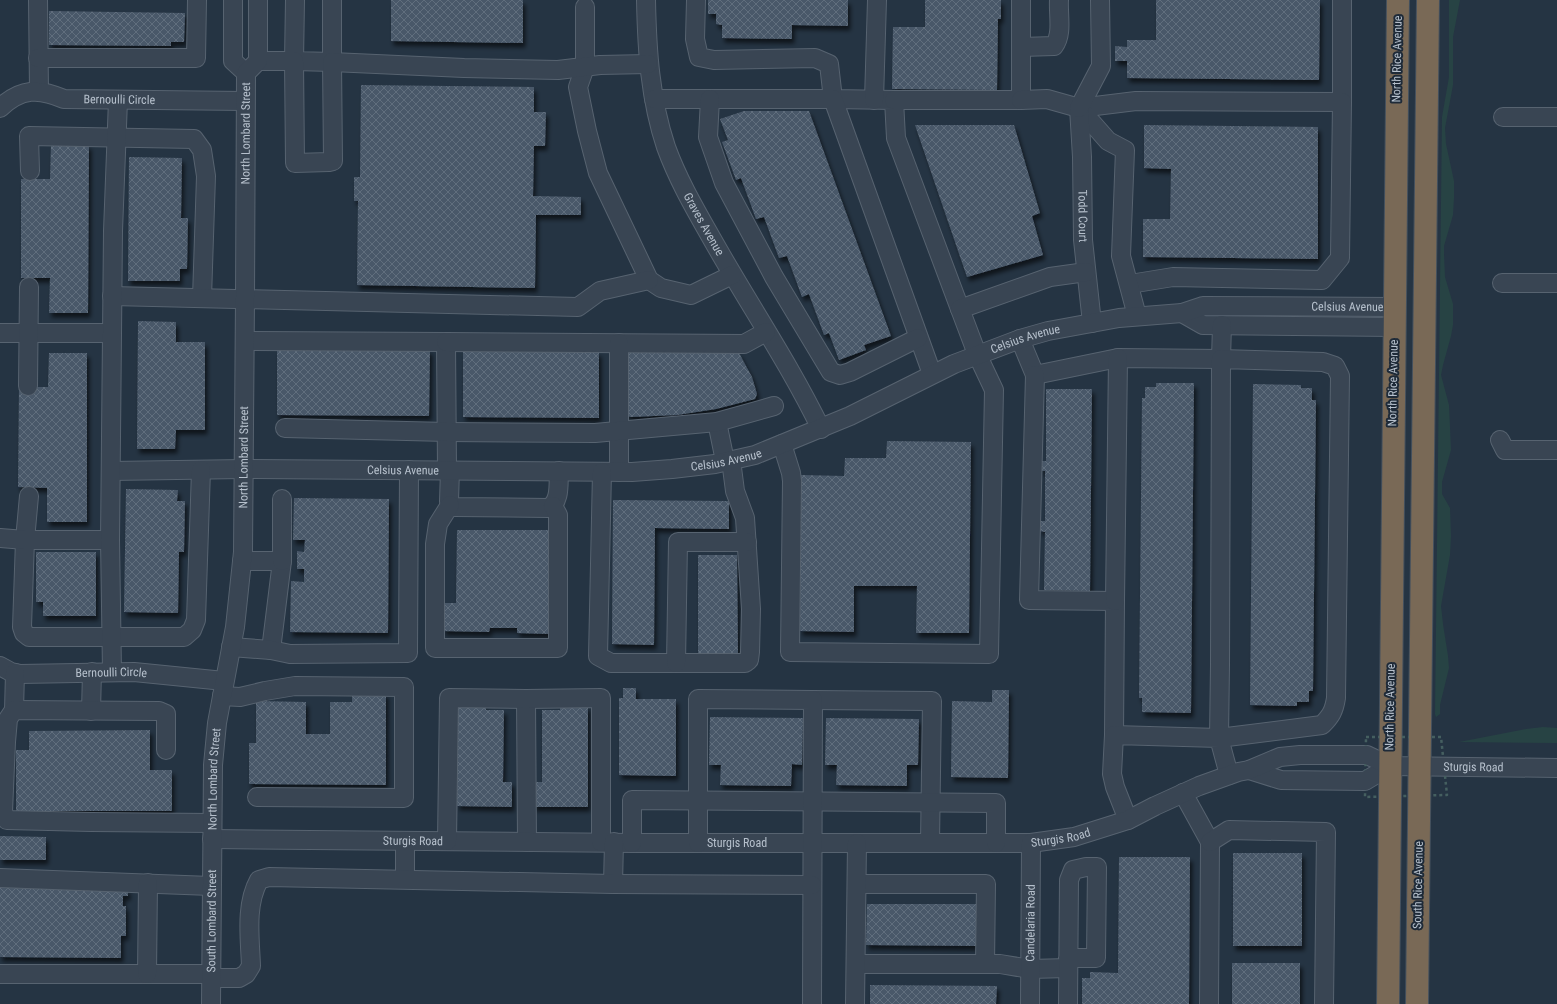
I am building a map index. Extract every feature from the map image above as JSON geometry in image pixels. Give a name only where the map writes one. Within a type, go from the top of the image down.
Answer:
[{"type":"highway","name":"North Rice Avenue","points":[[1390,766],[1398,0]]},
{"type":"highway","points":[[1419,765],[1424,449],[1428,0]]},
{"type":"highway","points":[[1394,317],[1403,310],[1410,318],[1410,430],[1424,449]]},
{"type":"highway","name":"South Rice Avenue","points":[[1417,1004],[1419,765]]},
{"type":"highway","points":[[1388,1004],[1390,766]]},
{"type":"street","points":[[38,0],[39,91]]},
{"type":"street","points":[[38,58],[196,58],[197,0]]},
{"type":"street","points":[[228,0],[233,0]]},
{"type":"street","name":"North Lombard Street","points":[[233,0],[233,61],[252,67]]},
{"type":"street","name":"North Lombard Street","points":[[212,831],[213,765],[217,723],[237,608],[242,561],[245,341],[245,101],[252,67],[258,0]]},
{"type":"street","points":[[295,0],[295,163],[333,161],[332,0]]},
{"type":"street","name":"Graves Avenue","points":[[646,0],[648,64],[654,99],[666,146],[681,184],[732,275],[808,402],[821,429]]},
{"type":"street","points":[[696,0],[695,39],[699,57],[714,60],[815,58],[829,64],[833,99],[932,374]]},
{"type":"street","points":[[874,100],[877,0]]},
{"type":"street","points":[[1021,0],[1021,100]]},
{"type":"street","points":[[1021,47],[1054,46],[1058,41],[1060,34],[1058,0]]},
{"type":"street","points":[[1079,108],[1100,66],[1100,0]]},
{"type":"street","points":[[1130,284],[1173,277],[1322,280],[1340,258],[1342,0]]},
{"type":"street","points":[[585,2],[585,67],[578,87],[587,131],[598,173],[649,280],[661,288],[691,295],[732,275]]},
{"type":"street","points":[[252,67],[294,61],[464,68],[558,70],[648,64]]},
{"type":"street","name":"Bernoulli Circle","points":[[1,104],[18,94],[29,91],[44,91],[64,99],[245,101]]},
{"type":"street","points":[[654,99],[1047,99],[1079,108],[1136,101],[1342,102]]},
{"type":"street","points":[[710,99],[708,137],[724,183],[774,277],[831,372],[840,375],[850,372],[918,338]]},
{"type":"street","points":[[112,672],[110,540],[112,296],[118,100]]},
{"type":"street","points":[[782,444],[791,473],[792,482],[790,652],[989,654],[994,390],[976,354],[896,138],[894,100]]},
{"type":"street","points":[[1079,108],[1108,141],[1124,150],[1121,256],[1130,284],[1137,316]]},
{"type":"street","name":"Todd Court","points":[[1079,108],[1082,157],[1083,240],[1092,322]]},
{"type":"street","points":[[1504,117],[1557,117]]},
{"type":"street","points":[[30,171],[29,136],[116,139],[194,139],[202,150],[206,176],[202,298]]},
{"type":"street","points":[[960,310],[1050,277],[1086,272]]},
{"type":"street","points":[[112,296],[578,307],[600,291],[649,280]]},
{"type":"street","points":[[1502,283],[1557,283]]},
{"type":"street","points":[[28,386],[29,287]]},
{"type":"street","name":"Celsius Avenue","points":[[111,471],[243,469],[610,472],[672,470],[755,455],[850,416],[932,374],[976,354],[1020,339],[1092,322],[1137,316],[1182,313],[1203,306],[1394,317]]},
{"type":"street","name":"Celsius Avenue","points":[[1182,313],[1203,325],[1222,326],[1394,317]]},
{"type":"street","points":[[1222,326],[1219,738],[1229,775]]},
{"type":"street","points":[[245,341],[744,344],[766,332]]},
{"type":"street","points":[[0,333],[112,333]]},
{"type":"street","points":[[1020,339],[1035,375],[1029,600],[1115,601]]},
{"type":"street","points":[[446,342],[447,432],[450,505],[438,524],[435,544],[435,648],[558,648],[558,515],[553,506],[558,492],[559,471]]},
{"type":"street","points":[[619,343],[619,431],[610,472],[598,656],[611,662],[745,663],[749,660],[751,609],[745,518],[734,490],[728,461],[717,422]]},
{"type":"street","points":[[1035,375],[1118,358],[1324,362],[1335,366],[1340,376],[1336,698],[1331,716],[1322,725],[1219,738],[1114,735]]},
{"type":"street","points":[[1118,358],[1114,735],[1112,774],[1115,787],[1128,820]]},
{"type":"street","points":[[285,428],[447,432],[595,433],[717,422],[774,406]]},
{"type":"street","points":[[1500,440],[1505,450],[1557,450]]},
{"type":"street","points":[[29,496],[25,540],[22,627],[24,633],[29,637],[184,637],[192,630],[196,620],[201,470]]},
{"type":"street","points":[[230,647],[271,650],[290,654],[408,653],[409,470]]},
{"type":"street","points":[[271,650],[282,561],[282,499]]},
{"type":"street","points":[[450,505],[455,507],[478,508],[549,508],[553,506]]},
{"type":"street","points":[[0,538],[25,540],[110,540]]},
{"type":"street","points":[[676,663],[678,542],[747,542]]},
{"type":"street","points":[[242,561],[282,561]]},
{"type":"street","points":[[7,670],[14,710],[159,711],[166,714],[166,750]]},
{"type":"street","name":"Bernoulli Circle","points":[[7,670],[134,672],[223,688],[240,697],[295,686],[404,687],[404,798],[257,797]]},
{"type":"street","points":[[92,672],[92,711]]},
{"type":"street","points":[[447,841],[448,698],[600,698],[608,842],[613,884]]},
{"type":"street","points":[[526,699],[527,842]]},
{"type":"street","points":[[698,843],[698,699],[932,701],[929,802],[930,843]]},
{"type":"street","points":[[812,1004],[814,700]]},
{"type":"street","name":"Sturgis Road","points":[[14,710],[8,719],[6,742],[3,812],[7,820],[91,822],[212,831],[405,841],[1031,843],[1074,837],[1128,820],[1183,793],[1229,775],[1249,770],[1280,757],[1300,755],[1367,756],[1390,766],[1419,765],[1557,768]]},
{"type":"street","points":[[1249,770],[1281,780],[1366,781],[1390,766]]},
{"type":"street","points":[[1183,793],[1210,842],[1209,1004]]},
{"type":"street","points":[[632,842],[632,800],[698,800],[996,803],[996,843]]},
{"type":"street","points":[[1210,842],[1229,830],[1326,832],[1324,1004]]},
{"type":"street","name":"South Lombard Street","points":[[211,1004],[212,831]]},
{"type":"street","points":[[405,841],[405,879]]},
{"type":"street","points":[[855,1004],[857,843]]},
{"type":"street","name":"Candelaria Road","points":[[1030,1004],[1031,843]]},
{"type":"street","points":[[856,964],[1000,964],[1030,969],[1068,963],[1096,958],[1097,867],[1086,867],[1073,870],[1069,880],[1068,963],[1068,1004]]},
{"type":"street","points":[[0,974],[147,974],[239,978],[246,974],[251,966],[250,906],[254,890],[259,880],[269,877],[613,884],[812,885]]},
{"type":"street","points":[[0,878],[211,886]]},
{"type":"street","points":[[147,974],[148,883]]},
{"type":"street","points":[[857,884],[986,884],[985,964]]},
{"type":"green space","points":[[1449,0],[1460,0],[1453,37],[1453,85],[1445,128],[1446,144],[1454,181],[1453,215],[1444,246],[1445,277],[1453,304],[1453,325],[1441,375],[1449,405],[1451,450],[1442,482],[1442,494],[1450,508],[1450,555],[1441,606],[1449,668],[1440,705],[1440,714],[1436,717],[1442,117],[1449,77]]},
{"type":"green space","points":[[1543,727],[1557,728],[1557,743],[1459,742],[1526,729]]},
{"type":"building","points":[[391,0],[523,0],[523,43],[391,41]]},
{"type":"building","points":[[708,0],[848,0],[848,26],[792,25],[792,39],[722,38],[722,25],[716,24],[716,14],[708,14]]},
{"type":"building","points":[[925,0],[1001,0],[1001,19],[998,19],[997,90],[892,89],[893,27],[925,27]]},
{"type":"building","points":[[1156,0],[1320,0],[1319,80],[1127,78],[1127,61],[1115,61],[1115,46],[1127,47],[1127,40],[1156,40]]},
{"type":"building","points":[[49,11],[185,13],[184,42],[171,42],[171,46],[49,45]]},
{"type":"building","points":[[361,85],[534,87],[534,112],[546,112],[545,146],[534,146],[533,196],[581,197],[581,215],[536,215],[535,288],[357,285],[358,201],[354,201],[354,177],[360,177]]},
{"type":"building","points":[[744,111],[809,111],[891,336],[864,345],[866,350],[839,360],[829,333],[824,335],[809,294],[802,297],[787,256],[779,258],[764,217],[756,219],[741,178],[736,180],[722,142],[728,140],[720,119]]},
{"type":"building","points":[[915,125],[1014,125],[1040,213],[1032,216],[1043,255],[967,277]]},
{"type":"building","points":[[1144,125],[1318,127],[1318,259],[1143,257],[1143,219],[1170,219],[1171,169],[1144,168]]},
{"type":"building","points":[[51,145],[89,145],[88,313],[49,313],[50,278],[21,278],[21,179],[50,179]]},
{"type":"building","points":[[129,157],[182,158],[181,218],[188,218],[187,269],[180,269],[180,281],[128,281]]},
{"type":"building","points":[[138,321],[176,322],[176,342],[205,342],[205,430],[176,430],[175,449],[137,449]]},
{"type":"building","points":[[277,349],[430,350],[429,416],[277,415]]},
{"type":"building","points":[[463,351],[599,352],[599,418],[463,417]]},
{"type":"building","points":[[630,352],[739,353],[752,377],[757,394],[755,399],[716,409],[677,415],[630,417],[626,414],[627,355]]},
{"type":"building","points":[[49,353],[87,353],[87,522],[47,522],[47,488],[18,487],[19,387],[48,387]]},
{"type":"building","points":[[1156,383],[1194,383],[1191,713],[1142,712],[1142,698],[1139,698],[1142,398],[1145,398],[1145,387],[1156,387]]},
{"type":"building","points":[[1253,384],[1301,385],[1301,388],[1312,388],[1312,400],[1316,400],[1313,691],[1309,691],[1309,702],[1297,702],[1297,706],[1250,705]]},
{"type":"building","points":[[1046,389],[1092,389],[1090,591],[1044,590],[1045,532],[1040,531],[1040,521],[1045,521],[1045,471],[1041,471],[1041,461],[1046,461]]},
{"type":"building","points":[[887,441],[971,442],[969,633],[916,633],[917,586],[854,586],[854,632],[800,631],[801,475],[844,476],[845,458],[886,458]]},
{"type":"building","points":[[126,489],[178,490],[177,501],[185,501],[184,552],[179,552],[178,613],[124,612]]},
{"type":"building","points":[[294,498],[389,499],[388,633],[290,632],[291,581],[304,582],[304,569],[297,569],[297,551],[304,552],[305,540],[293,540]]},
{"type":"building","points":[[613,500],[729,501],[729,529],[655,528],[654,645],[612,644]]},
{"type":"building","points":[[457,530],[550,530],[550,634],[517,633],[517,628],[490,628],[489,632],[443,631],[443,603],[456,603]]},
{"type":"building","points":[[36,552],[96,552],[96,616],[43,616],[43,602],[36,602]]},
{"type":"building","points":[[698,555],[737,555],[738,653],[698,653]]},
{"type":"building","points":[[623,688],[636,688],[636,699],[676,699],[676,776],[619,775],[619,698],[623,698]]},
{"type":"building","points":[[992,690],[1009,690],[1008,778],[951,777],[952,701],[992,702]]},
{"type":"building","points":[[352,693],[386,693],[386,785],[249,784],[249,743],[256,743],[256,701],[306,702],[306,734],[330,734],[330,702],[352,702]]},
{"type":"building","points":[[458,706],[486,706],[486,710],[504,710],[503,782],[512,782],[512,807],[457,806]]},
{"type":"building","points":[[560,706],[588,706],[588,807],[533,807],[533,782],[542,782],[542,710],[560,710]]},
{"type":"building","points":[[710,717],[803,718],[802,765],[792,764],[791,786],[720,785],[721,765],[709,765]]},
{"type":"building","points":[[826,718],[919,719],[918,765],[907,765],[907,786],[836,785],[837,765],[825,765]]},
{"type":"building","points":[[150,730],[150,770],[172,770],[172,811],[16,811],[16,750],[29,750],[29,731]]},
{"type":"building","points":[[0,836],[46,837],[46,860],[0,860]]},
{"type":"building","points":[[1233,853],[1302,853],[1302,946],[1233,946]]},
{"type":"building","points":[[1119,857],[1190,857],[1189,1004],[1082,1004],[1082,978],[1090,978],[1090,972],[1118,973]]},
{"type":"building","points":[[0,888],[128,889],[128,896],[123,896],[123,906],[126,906],[126,936],[121,936],[121,958],[0,957]]},
{"type":"building","points":[[867,904],[977,904],[976,946],[866,945]]},
{"type":"building","points":[[1232,963],[1300,963],[1300,1004],[1232,1004]]},
{"type":"building","points":[[870,985],[997,986],[996,1004],[870,1004]]}]
